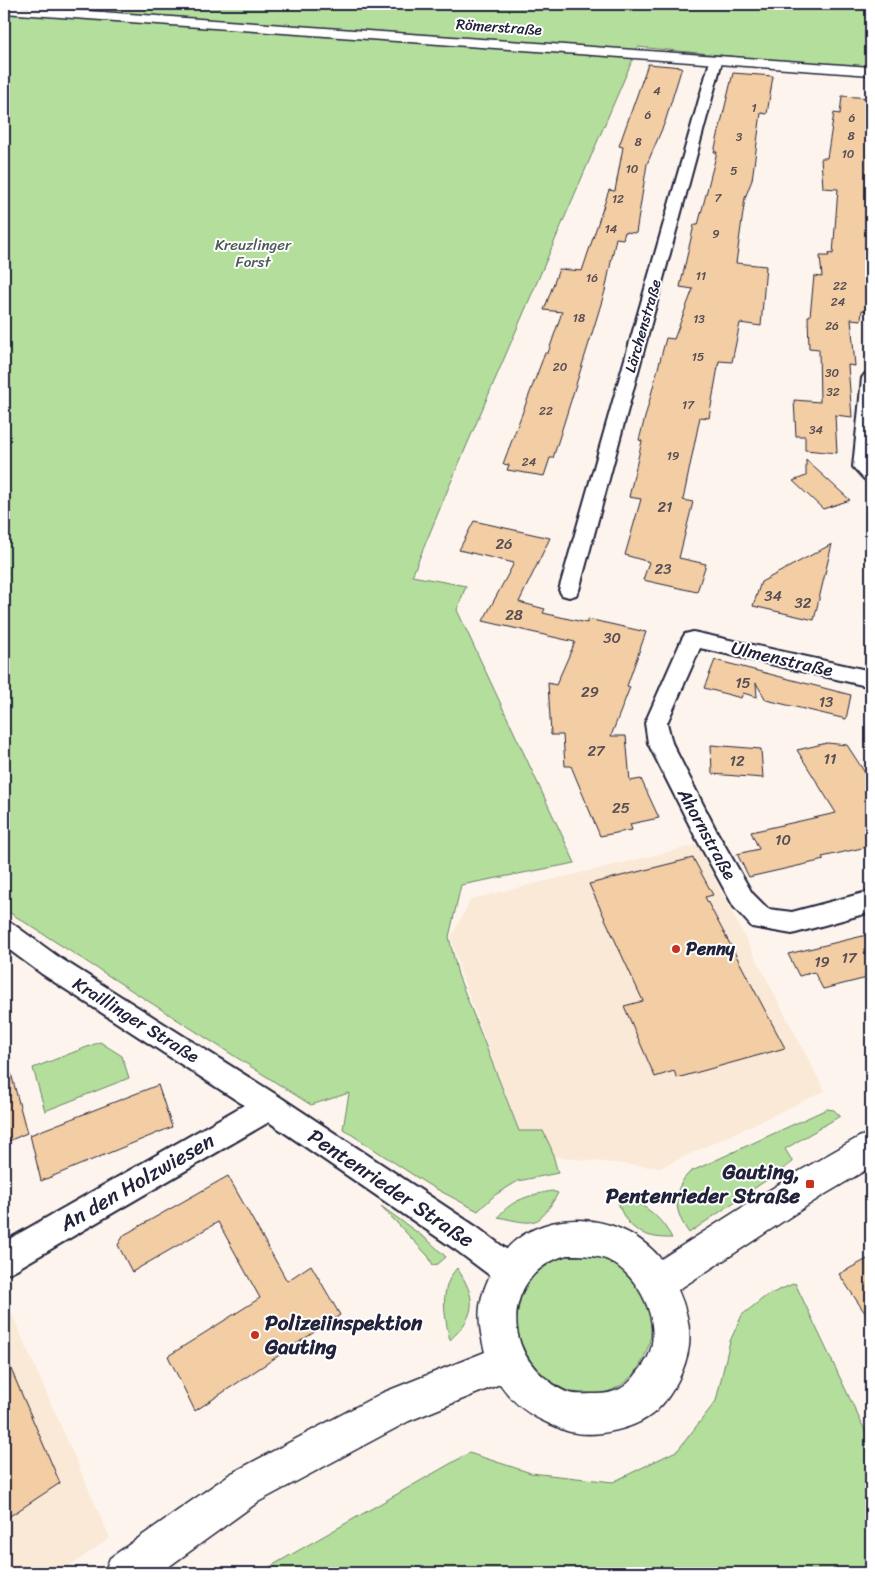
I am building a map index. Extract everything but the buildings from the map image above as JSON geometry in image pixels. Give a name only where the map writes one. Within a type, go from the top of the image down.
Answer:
[{"type":"street","name":"Römerstraße","points":[[4,9],[184,20],[716,61],[871,71]]},
{"type":"street","name":"Lärchenstraße","points":[[570,590],[716,61]]},
{"type":"street","points":[[871,378],[862,467],[871,475]]},
{"type":"street","name":"Ulmenstraße","points":[[693,639],[871,679]]},
{"type":"street","name":"Ahornstraße","points":[[693,639],[656,723],[660,744],[708,838],[743,900],[761,919],[792,923],[871,902]]},
{"type":"street","name":"Kraillinger Straße","points":[[4,932],[51,966],[270,1106]]},
{"type":"street","name":"An den Holzwiesen","points":[[4,1258],[270,1106]]},
{"type":"street","name":"Pentenrieder Straße","points":[[270,1106],[467,1239],[511,1272]]},
{"type":"street","points":[[657,1283],[810,1184],[871,1149]]},
{"type":"street","points":[[567,1236],[590,1237],[609,1242],[628,1252],[644,1266],[657,1283],[669,1312],[670,1344],[661,1373],[642,1398],[615,1412],[585,1416],[553,1408],[526,1389],[508,1362],[499,1339],[498,1316],[501,1293],[511,1272],[526,1255],[545,1243],[567,1236]]},
{"type":"street","points":[[125,1573],[244,1488],[396,1407],[508,1362]]},
{"type":"shaded area","points":[[697,845],[825,1091],[660,1168],[556,1157],[522,1139],[461,974],[451,937],[471,899]]},
{"type":"shaded area","points":[[4,1296],[110,1538],[60,1573],[4,1573]]},
{"type":"green space","name":"Kreuzlinger Forst","points":[[4,4],[871,4],[871,70],[638,47],[412,576],[466,586],[457,610],[575,863],[461,885],[449,937],[458,975],[519,1131],[543,1131],[551,1148],[558,1173],[518,1181],[495,1195],[478,1211],[427,1184],[343,1129],[349,1093],[311,1105],[4,909]]},
{"type":"green space","points":[[100,1042],[122,1056],[129,1078],[45,1111],[33,1068]]},
{"type":"green space","points":[[827,1109],[834,1110],[840,1116],[785,1149],[793,1162],[689,1233],[680,1217],[677,1194],[684,1179],[690,1172]]},
{"type":"green space","points":[[552,1191],[558,1193],[546,1213],[535,1221],[521,1222],[498,1217],[516,1202],[529,1196]]},
{"type":"green space","points":[[617,1198],[635,1202],[650,1211],[668,1230],[672,1238],[652,1236],[636,1230],[624,1217]]},
{"type":"green space","points":[[381,1206],[429,1241],[446,1257],[438,1264],[433,1265],[428,1256]]},
{"type":"green space","points":[[567,1253],[589,1253],[617,1265],[638,1286],[650,1314],[651,1329],[645,1357],[635,1373],[626,1382],[604,1393],[572,1392],[558,1387],[546,1379],[535,1370],[526,1358],[516,1330],[516,1302],[522,1285],[546,1261]]},
{"type":"green space","points":[[457,1268],[468,1288],[471,1306],[465,1322],[450,1340],[444,1302],[447,1284]]},
{"type":"green space","points":[[795,1283],[871,1443],[871,1573],[259,1573],[469,1453],[531,1473],[613,1482],[678,1450],[716,1401],[730,1341],[742,1315],[766,1296]]},
{"type":"place","name":"Penny","points":[[676,949]]},
{"type":"place","name":"Gauting, Pentenrieder Straße","points":[[810,1184]]},
{"type":"place","name":"Polizeiinspektion Gauting","points":[[255,1335]]}]
